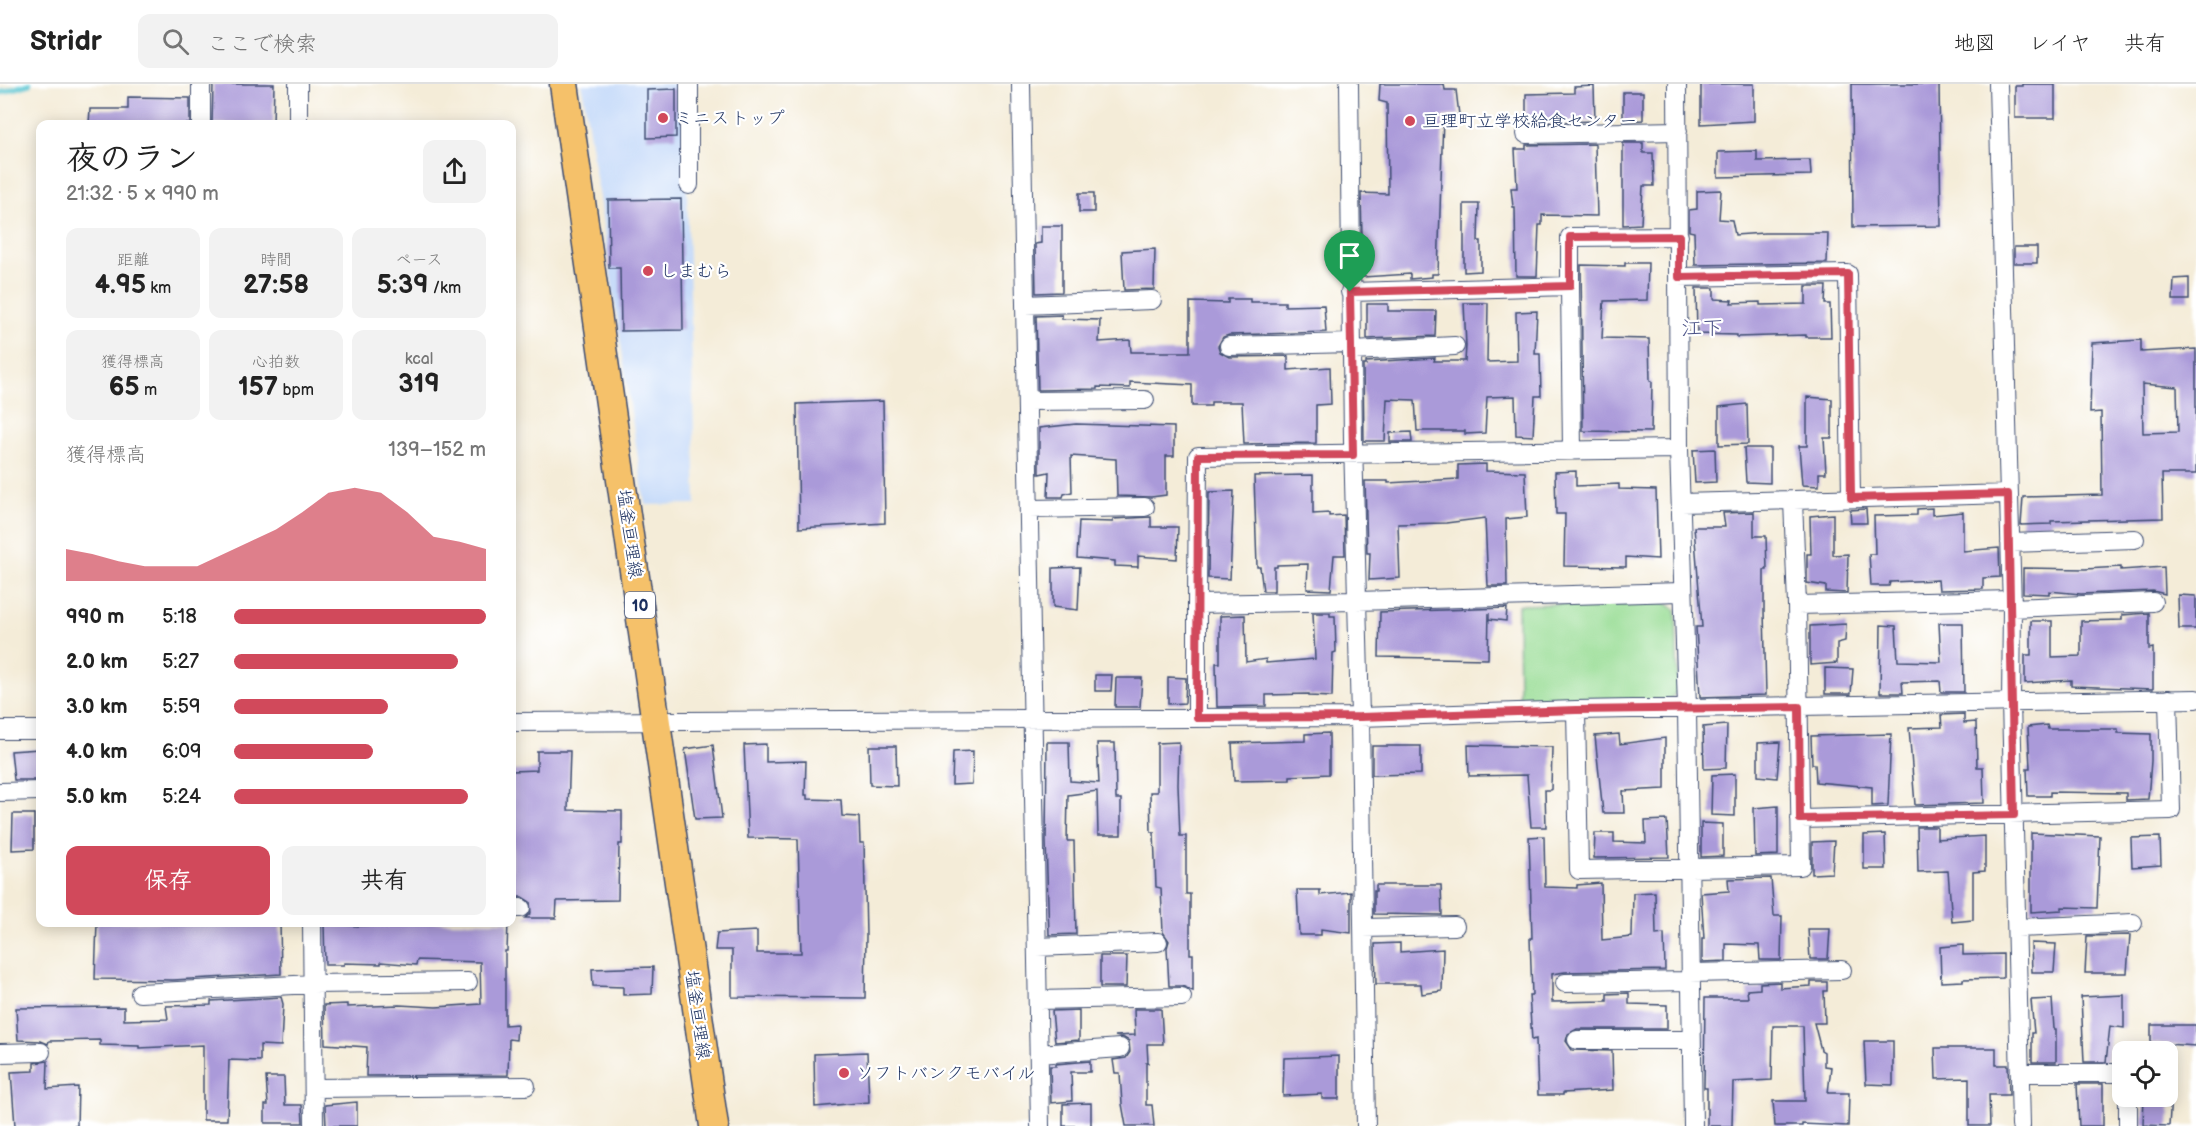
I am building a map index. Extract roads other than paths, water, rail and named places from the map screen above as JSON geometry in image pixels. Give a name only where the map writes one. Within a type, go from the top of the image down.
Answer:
[{"type":"main road","name":"塩釜亘理線","points":[[564,84],[714,1126]]},
{"type":"street","points":[[201,84],[201,120]]},
{"type":"street","points":[[298,84],[298,120]]},
{"type":"street","points":[[689,84],[689,185]]},
{"type":"street","points":[[1021,84],[1040,1126]]},
{"type":"street","points":[[1349,84],[1350,292],[1360,717],[1366,1126]]},
{"type":"street","points":[[1677,84],[1679,450],[1687,709],[1693,1126]]},
{"type":"street","points":[[1998,84],[2012,604],[2021,1126]]},
{"type":"street","points":[[1526,134],[1678,131]]},
{"type":"street","points":[[1572,451],[1570,237],[1679,236]]},
{"type":"street","points":[[1679,277],[1848,274],[1851,498]]},
{"type":"street","points":[[1350,292],[1570,286]]},
{"type":"street","points":[[1026,305],[1152,300]]},
{"type":"street","points":[[1228,346],[1455,346]]},
{"type":"street","points":[[1027,401],[1145,399]]},
{"type":"street","points":[[1197,718],[1198,456],[1679,450]]},
{"type":"street","points":[[1681,503],[2008,494]]},
{"type":"street","points":[[1576,710],[1579,870],[1801,866],[1793,500]]},
{"type":"street","points":[[1029,509],[1145,507]]},
{"type":"street","points":[[2010,543],[2135,539]]},
{"type":"street","points":[[1197,603],[1356,602],[1682,592]]},
{"type":"street","points":[[1797,605],[2153,602]]},
{"type":"street","points":[[1800,819],[2171,810],[2168,699]]},
{"type":"street","points":[[516,722],[1360,717],[1576,710],[2196,699]]},
{"type":"street","points":[[0,730],[36,730]]},
{"type":"street","points":[[0,792],[36,791]]},
{"type":"street","points":[[2017,928],[2133,923]]},
{"type":"street","points":[[1363,928],[1455,926]]},
{"type":"street","points":[[312,927],[314,1126]]},
{"type":"street","points":[[1037,947],[1158,942]]},
{"type":"street","points":[[1565,983],[1842,970]]},
{"type":"street","points":[[140,993],[313,984],[468,982]]},
{"type":"street","points":[[1038,1000],[1182,997]]},
{"type":"street","points":[[1576,1040],[1691,1040]]},
{"type":"street","points":[[1039,1053],[1120,1048]]},
{"type":"street","points":[[0,1053],[41,1052]]},
{"type":"street","points":[[2020,1073],[2112,1073]]},
{"type":"street","points":[[314,1088],[526,1086]]},
{"type":"street","points":[[2128,1107],[2128,1126]]},
{"type":"waterway","points":[[0,93],[29,84]]},
{"type":"place","name":"ミニストップ","points":[[663,118]]},
{"type":"place","name":"亘理町立学校給食センター","points":[[1410,121]]},
{"type":"place","name":"しまむら","points":[[648,271]]},
{"type":"place","name":"ソフトバンクモバイル","points":[[844,1073]]},
{"type":"district","name":"江下","points":[[1702,328]]}]
